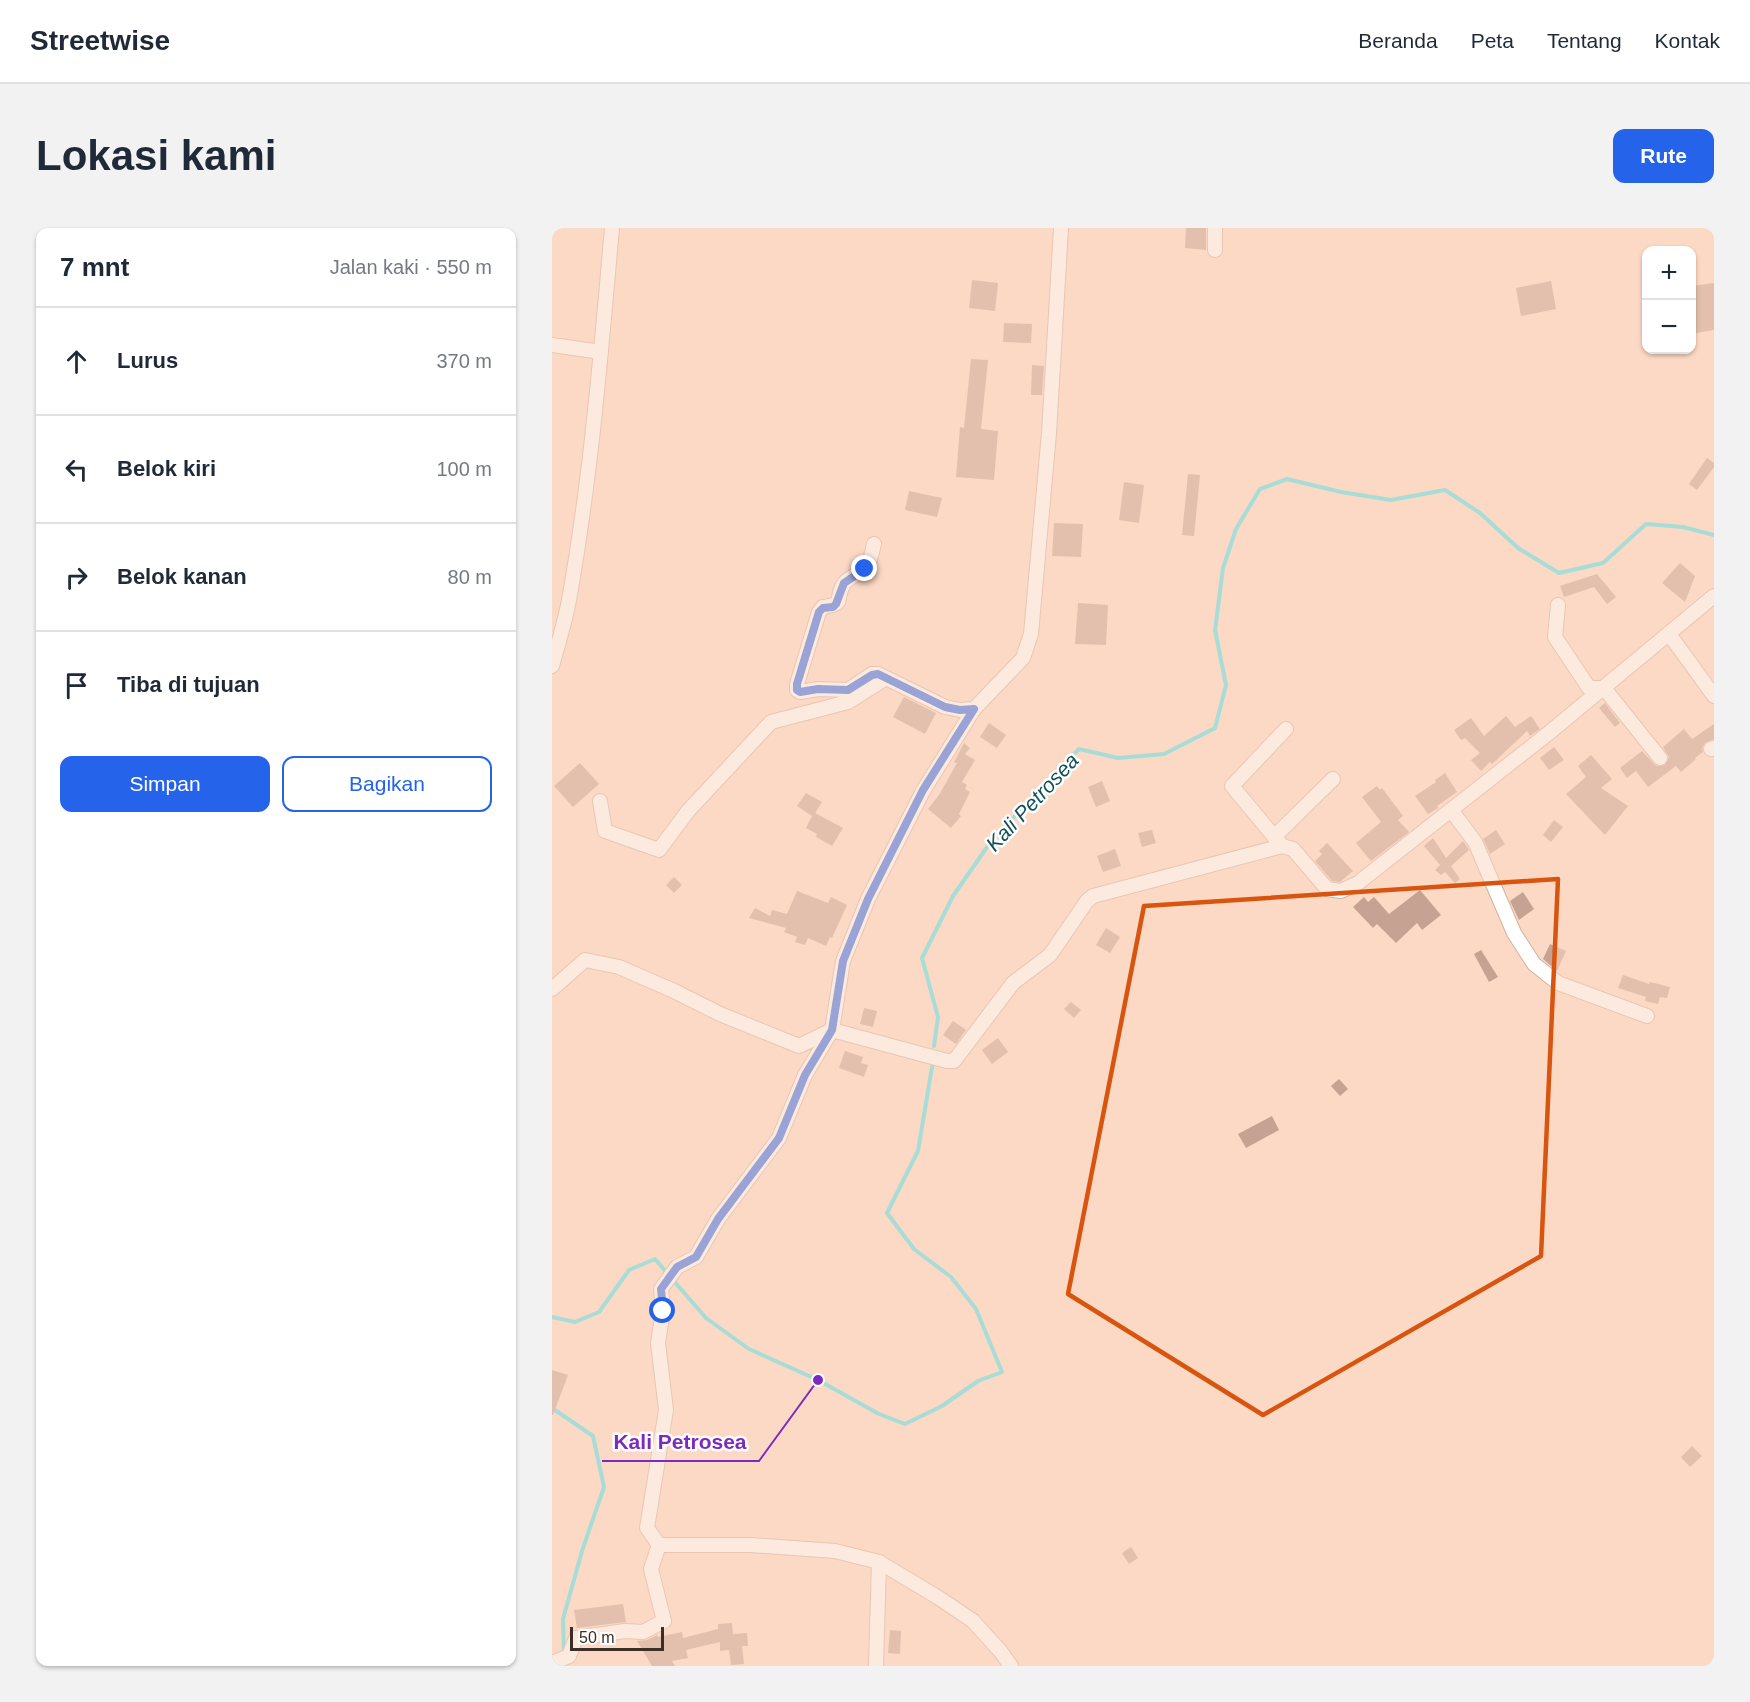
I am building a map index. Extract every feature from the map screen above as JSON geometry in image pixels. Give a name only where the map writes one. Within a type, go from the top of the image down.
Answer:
[{"type":"street","points":[[552,666],[568,602],[588,463],[612,228]]},
{"type":"street","points":[[659,1545],[647,1528],[666,1410],[658,1343],[663,1311],[661,1289],[677,1267],[696,1257],[718,1219],[779,1138],[805,1075],[832,1030],[843,961],[868,899],[923,790],[974,709],[1023,658],[1030,634],[1049,433],[1061,228]]},
{"type":"street","points":[[1215,228],[1215,250]]},
{"type":"street","points":[[552,345],[601,352]]},
{"type":"street","points":[[874,544],[868,565],[844,583],[833,607],[823,608],[819,612],[797,690],[800,692],[818,689],[848,690],[872,675],[878,674],[945,707],[960,710],[974,709]]},
{"type":"street","points":[[1286,729],[1232,786],[1278,841],[1293,849],[1327,889],[1341,891],[1358,883],[1451,810],[1604,688],[1714,596]]},
{"type":"street","points":[[1558,605],[1555,637],[1588,688],[1604,688]]},
{"type":"street","points":[[1669,634],[1714,696]]},
{"type":"street","points":[[600,801],[605,831],[660,850],[688,811],[771,722],[848,702],[886,678]]},
{"type":"street","points":[[1604,688],[1660,758]]},
{"type":"street","points":[[552,989],[585,960],[619,967],[720,1014],[799,1046],[832,1030],[954,1061],[1012,983],[1050,956],[1092,896],[1278,841],[1333,779]]},
{"type":"street","points":[[1451,810],[1475,842],[1514,933],[1534,964],[1558,983],[1647,1016]]},
{"type":"street","points":[[659,1545],[750,1545],[835,1551],[879,1562],[939,1598],[973,1622],[1011,1666]]},
{"type":"street","points":[[552,1663],[569,1656],[576,1638],[625,1631],[643,1632],[664,1621],[651,1569],[659,1545]]},
{"type":"street","points":[[876,1666],[879,1562]]},
{"type":"highlighted area","points":[[1558,879],[1541,1256],[1263,1415],[1068,1294],[1144,906]]},
{"type":"building","points":[[1186,228],[1206,228],[1206,250],[1185,248]]},
{"type":"building","points":[[972,280],[998,283],[995,311],[969,308]]},
{"type":"building","points":[[1551,281],[1556,309],[1521,316],[1516,288]]},
{"type":"building","points":[[1714,283],[1714,330],[1696,333],[1696,285]]},
{"type":"building","points":[[1004,323],[1032,324],[1031,343],[1003,342]]},
{"type":"building","points":[[971,359],[988,360],[981,429],[998,431],[994,480],[956,477],[960,427],[964,428]]},
{"type":"building","points":[[1032,365],[1044,366],[1042,395],[1031,395]]},
{"type":"building","points":[[1707,458],[1714,463],[1714,467],[1697,490],[1689,484]]},
{"type":"building","points":[[1188,474],[1200,475],[1194,536],[1182,535]]},
{"type":"building","points":[[1124,482],[1144,485],[1139,523],[1119,520]]},
{"type":"building","points":[[909,491],[942,498],[937,517],[905,510]]},
{"type":"building","points":[[1054,523],[1083,524],[1081,557],[1052,556]]},
{"type":"building","points":[[1680,563],[1695,576],[1685,602],[1662,583]]},
{"type":"building","points":[[1597,574],[1616,597],[1607,604],[1594,587],[1564,597],[1560,586]]},
{"type":"building","points":[[1078,603],[1108,605],[1106,645],[1075,644]]},
{"type":"building","points":[[904,697],[936,713],[925,734],[893,717]]},
{"type":"building","points":[[1605,703],[1620,723],[1615,727],[1599,708]]},
{"type":"building","points":[[1506,716],[1515,727],[1531,716],[1540,729],[1530,736],[1527,731],[1492,764],[1490,762],[1481,771],[1471,760],[1480,753],[1465,738],[1461,740],[1454,730],[1471,718],[1484,736]]},
{"type":"building","points":[[989,723],[1006,735],[997,748],[980,737]]},
{"type":"building","points":[[1714,724],[1714,739],[1705,743],[1702,748],[1703,752],[1681,772],[1676,766],[1648,787],[1636,771],[1627,778],[1620,768],[1642,751],[1656,766],[1665,765],[1669,757],[1663,747],[1684,729],[1692,739]]},
{"type":"building","points":[[964,743],[970,748],[965,754],[975,760],[962,782],[967,785],[965,789],[970,792],[959,814],[961,816],[951,828],[928,809],[939,795],[957,763],[954,762]]},
{"type":"building","points":[[1554,747],[1564,760],[1549,770],[1540,758]]},
{"type":"building","points":[[1591,755],[1612,779],[1601,788],[1628,806],[1605,835],[1566,794],[1586,777],[1578,766]]},
{"type":"building","points":[[580,763],[599,784],[573,807],[554,786]]},
{"type":"building","points":[[1445,773],[1457,792],[1428,814],[1415,796]]},
{"type":"building","points":[[1102,781],[1110,801],[1096,807],[1088,787]]},
{"type":"building","points":[[1377,786],[1380,790],[1382,788],[1403,816],[1398,820],[1409,832],[1371,861],[1356,843],[1381,822],[1362,797]]},
{"type":"building","points":[[806,793],[822,802],[815,813],[843,828],[832,846],[806,828],[812,816],[797,806]]},
{"type":"building","points":[[1554,820],[1563,827],[1551,842],[1543,835]]},
{"type":"building","points":[[1152,830],[1156,843],[1142,847],[1138,833]]},
{"type":"building","points":[[1496,830],[1505,844],[1490,854],[1483,839]]},
{"type":"building","points":[[1433,838],[1446,858],[1463,841],[1469,850],[1451,866],[1460,879],[1455,883],[1445,872],[1441,875],[1435,870],[1440,865],[1424,846]]},
{"type":"building","points":[[1327,843],[1353,871],[1340,882],[1332,881],[1315,861],[1322,854],[1319,851]]},
{"type":"building","points":[[1115,849],[1121,866],[1103,872],[1097,856]]},
{"type":"building","points":[[674,877],[682,885],[674,893],[666,885]]},
{"type":"building","points":[[1420,890],[1441,915],[1422,930],[1417,923],[1396,943],[1377,924],[1373,928],[1353,907],[1364,897],[1368,902],[1374,897],[1389,914]]},
{"type":"building","points":[[797,891],[828,903],[831,897],[847,905],[826,946],[808,938],[805,945],[795,942],[797,937],[784,932],[786,928],[749,918],[755,908],[770,916],[772,910],[787,914]]},
{"type":"building","points":[[1523,892],[1534,909],[1519,920],[1510,901]]},
{"type":"building","points":[[1106,928],[1120,937],[1110,953],[1096,945]]},
{"type":"building","points":[[1550,944],[1566,951],[1557,971],[1543,959]]},
{"type":"building","points":[[1481,950],[1498,977],[1489,982],[1474,954]]},
{"type":"building","points":[[1623,975],[1649,984],[1650,982],[1670,987],[1667,998],[1660,997],[1658,1004],[1645,1001],[1646,997],[1618,988]]},
{"type":"building","points":[[1071,1002],[1081,1010],[1074,1018],[1064,1009]]},
{"type":"building","points":[[864,1008],[877,1011],[873,1027],[860,1024]]},
{"type":"building","points":[[953,1021],[966,1030],[956,1044],[943,1035]]},
{"type":"building","points":[[998,1038],[1008,1052],[992,1064],[982,1050]]},
{"type":"building","points":[[845,1051],[863,1057],[861,1063],[868,1065],[864,1077],[839,1068]]},
{"type":"building","points":[[1339,1079],[1348,1089],[1340,1096],[1331,1086]]},
{"type":"building","points":[[1272,1116],[1279,1130],[1246,1148],[1238,1134]]},
{"type":"building","points":[[552,1370],[568,1375],[553,1415],[552,1415]]},
{"type":"building","points":[[1692,1446],[1702,1456],[1690,1467],[1681,1457]]},
{"type":"building","points":[[1131,1547],[1138,1558],[1129,1564],[1122,1553]]},
{"type":"building","points":[[623,1604],[626,1622],[577,1628],[574,1610]]},
{"type":"building","points":[[732,1623],[733,1634],[747,1633],[748,1646],[742,1646],[744,1664],[731,1665],[729,1650],[720,1651],[720,1642],[686,1650],[688,1658],[672,1661],[675,1666],[652,1666],[637,1641],[647,1640],[657,1635],[658,1637],[682,1632],[683,1638],[718,1629],[718,1624]]},
{"type":"building","points":[[890,1630],[901,1631],[900,1654],[888,1653]]},
{"type":"waterway","name":"Kali Petrosea","points":[[934,1046],[938,1017],[922,958],[953,896],[992,840],[1079,749],[1118,758],[1164,754],[1215,728],[1226,685],[1215,630],[1223,568],[1236,529],[1260,489],[1287,479],[1341,492],[1391,500],[1445,490],[1480,513],[1518,548],[1559,573],[1603,563],[1646,524],[1683,527],[1714,535]]},
{"type":"waterway","name":"Kali Petrosea","points":[[673,1280],[706,1318],[749,1349],[818,1380],[879,1414],[905,1424],[942,1406],[978,1381],[1002,1372],[976,1309],[951,1277],[914,1249],[887,1213],[918,1151],[932,1067]]},
{"type":"waterway","name":"Kali Petrosea","points":[[552,1317],[575,1322],[599,1312],[629,1270],[655,1259],[668,1274]]},
{"type":"waterway","name":"Kali Petrosea","points":[[552,1408],[593,1436],[604,1487],[582,1551],[563,1619],[564,1654]]},
{"type":"place","name":"Kali Petrosea","points":[[818,1380]]},
{"type":"route","points":[[663,1311],[661,1289],[677,1267],[696,1257],[718,1219],[784,1130],[805,1075],[832,1030],[843,961],[868,899],[923,790],[974,709],[960,710],[945,707],[878,674],[872,675],[848,690],[818,689],[800,692],[797,690],[819,612],[824,607],[833,607],[838,602],[842,585],[865,569]]}]
